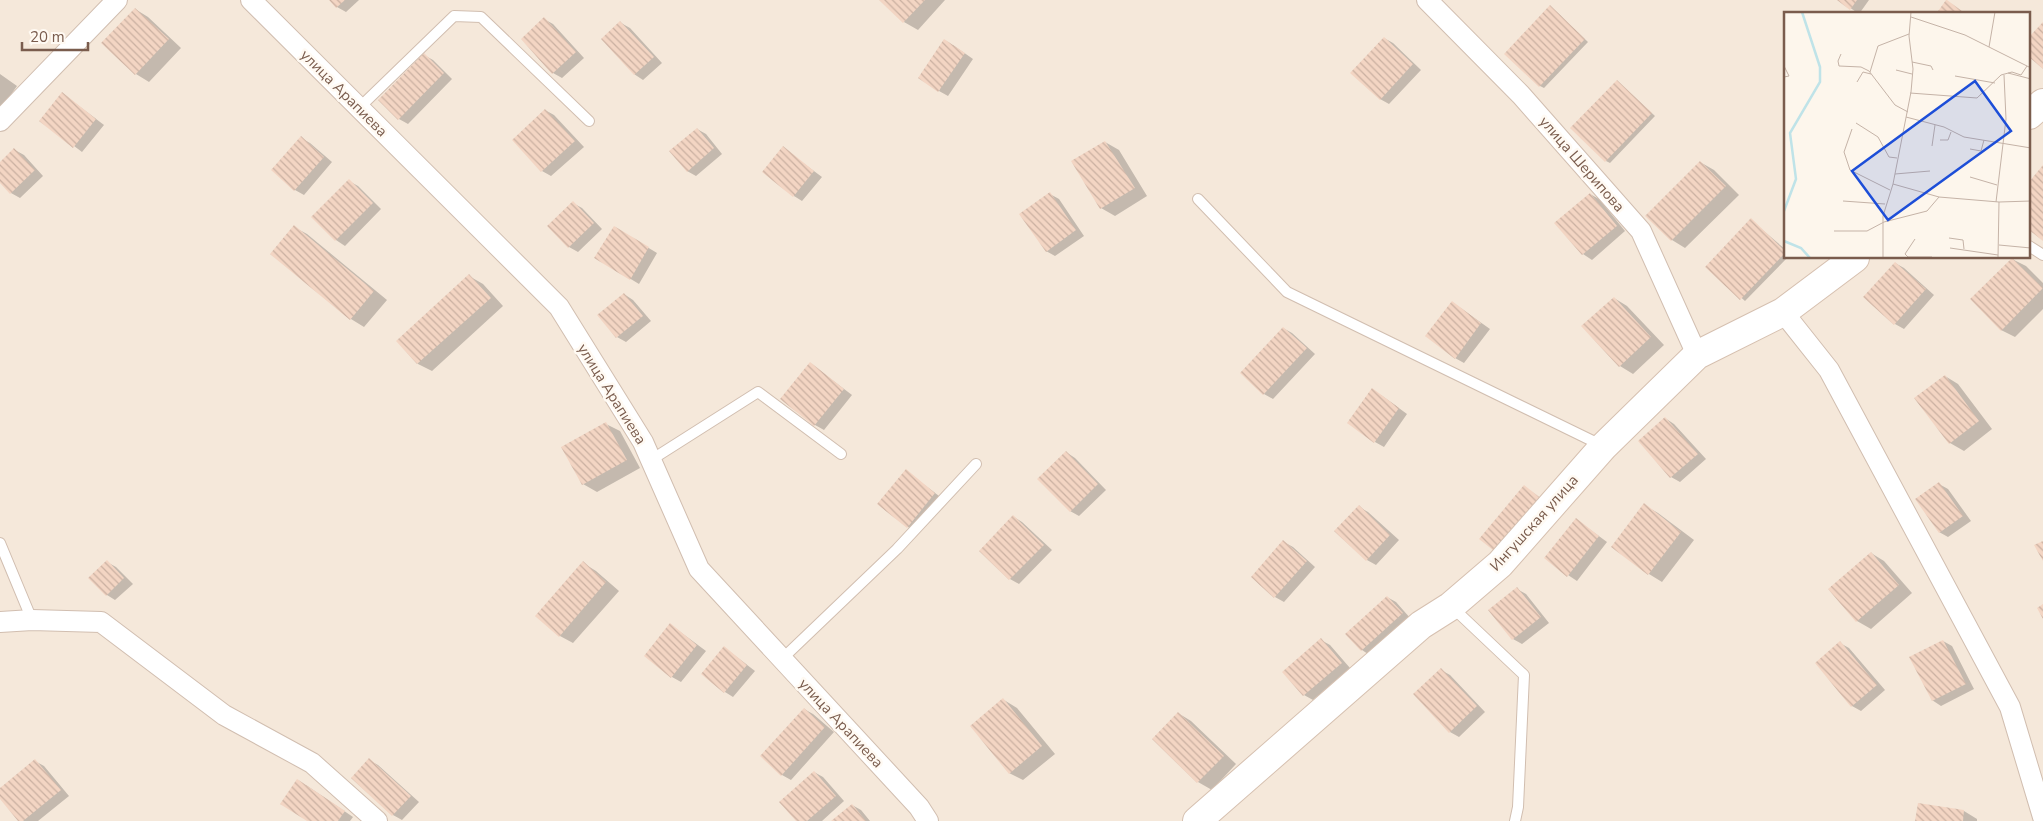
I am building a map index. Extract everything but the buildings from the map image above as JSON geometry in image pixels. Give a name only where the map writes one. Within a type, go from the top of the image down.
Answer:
[{"type":"street","points":[[0,121],[117,0]]},
{"type":"street","name":"улица Арапиева","points":[[251,0],[558,308],[643,442],[699,569],[919,807],[928,821]]},
{"type":"street","name":"улица Шерипова","points":[[1427,0],[1521,95],[1641,231],[1698,355]]},
{"type":"street","points":[[2030,114],[2043,103]]},
{"type":"street","name":"Ингушская улица","points":[[1197,821],[1421,625],[1451,606],[1500,564],[1604,446],[1698,355],[1783,312],[1854,259]]},
{"type":"street","points":[[1783,312],[1829,370],[2010,707],[2043,817]]},
{"type":"street","points":[[0,622],[32,620],[101,622],[224,715],[312,763],[377,821]]},
{"type":"lane","points":[[359,108],[454,16],[481,17],[589,121]]},
{"type":"lane","points":[[1198,199],[1287,292],[1604,446]]},
{"type":"lane","points":[[2030,247],[2043,255]]},
{"type":"lane","points":[[651,460],[758,392],[841,454]]},
{"type":"lane","points":[[782,659],[897,549],[976,464]]},
{"type":"lane","points":[[0,543],[32,620]]},
{"type":"lane","points":[[1451,606],[1524,675],[1518,807],[1515,821]]},
{"type":"shaded area","points":[[0,0],[2043,0],[2043,821],[0,821]]}]
